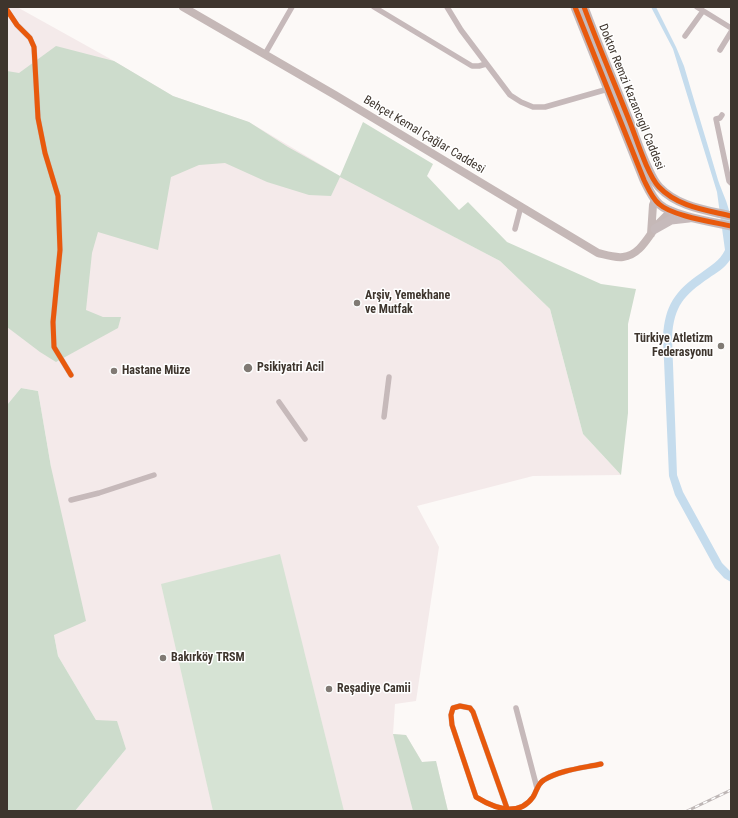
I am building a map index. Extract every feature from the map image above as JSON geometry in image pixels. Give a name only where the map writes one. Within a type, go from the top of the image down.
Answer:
[{"type":"main road","name":"Behçet Kemal Çağlar Caddesi","points":[[184,7],[598,253],[613,257],[624,257],[634,253],[642,246],[671,211]]},
{"type":"main road","name":"Doktor Remzi Kazancıgil Caddesi","points":[[575,7],[644,180],[655,200],[671,211],[731,226]]},
{"type":"main road","name":"Doktor Remzi Kazancıgil Caddesi","points":[[584,7],[643,156],[658,186],[677,200],[694,207],[731,216]]},
{"type":"main road","points":[[653,232],[653,205],[655,200],[665,192]]},
{"type":"main road","points":[[671,211],[677,200]]},
{"type":"main road","points":[[653,232],[671,220],[686,218],[699,219]]},
{"type":"street","points":[[265,54],[292,7]]},
{"type":"street","points":[[374,7],[472,66],[486,64]]},
{"type":"street","points":[[447,7],[461,30],[510,95],[521,102],[533,107],[545,108],[608,89]]},
{"type":"street","points":[[697,7],[731,28]]},
{"type":"street","points":[[7,10],[17,25],[30,38],[34,47],[38,118],[45,153],[58,196],[60,250],[54,322],[54,347],[72,375]]},
{"type":"street","points":[[685,36],[703,11]]},
{"type":"street","points":[[720,50],[731,32]]},
{"type":"street","points":[[722,114],[720,118],[716,119],[724,159],[731,183]]},
{"type":"street","points":[[515,229],[521,206]]},
{"type":"street","points":[[384,417],[389,377]]},
{"type":"street","points":[[279,402],[305,438]]},
{"type":"street","points":[[71,500],[99,493],[154,475]]},
{"type":"street","points":[[508,811],[473,712],[470,708],[460,706],[453,708],[450,715],[452,725],[476,797],[494,807],[508,811],[526,806],[543,781],[553,775],[600,764]]},
{"type":"street","points":[[516,708],[537,788]]},
{"type":"shaded area","points":[[7,7],[17,7],[173,96],[249,122],[340,176],[500,261],[550,309],[583,434],[621,475],[533,476],[417,506],[439,547],[416,701],[395,704],[393,734],[406,735],[422,762],[436,761],[448,811],[75,811],[126,749],[96,720],[58,656],[54,635],[51,467],[38,391],[21,388],[7,405]]},
{"type":"green space","points":[[56,46],[114,61],[173,96],[249,122],[288,147],[340,176],[363,122],[433,164],[427,176],[459,210],[468,202],[507,242],[601,284],[636,289],[628,324],[628,413],[621,475],[583,434],[550,309],[500,261],[340,177],[331,196],[309,195],[267,182],[225,163],[199,165],[171,177],[158,250],[98,232],[92,253],[86,310],[103,317],[121,317],[118,328],[56,362],[7,327],[7,71],[19,73]]},
{"type":"green space","points":[[21,388],[38,391],[51,467],[86,621],[54,635],[58,656],[96,720],[117,721],[126,749],[75,811],[7,811],[7,405]]},
{"type":"green space","points":[[280,554],[344,811],[213,811],[161,584]]},
{"type":"green space","points":[[393,734],[406,735],[422,762],[436,761],[448,811],[413,811]]},
{"type":"water","points":[[651,7],[656,7],[684,66],[731,219],[732,245],[730,260],[720,270],[693,290],[682,302],[675,317],[672,337],[677,475],[683,492],[722,563],[731,572],[731,582],[724,578],[715,568],[675,495],[669,476],[663,337],[666,316],[673,300],[684,286],[718,260],[725,250],[717,192],[673,49]]},
{"type":"railway","points":[[687,811],[731,790]]},
{"type":"cycle path","points":[[575,7],[644,180],[654,199],[659,204],[673,212],[731,226]]},
{"type":"cycle path","points":[[584,7],[642,155],[650,173],[659,187],[675,199],[693,207],[731,216]]},
{"type":"cycle path","points":[[7,10],[17,25],[30,38],[34,47],[38,118],[45,153],[58,196],[60,250],[53,322],[54,347],[71,375]]},
{"type":"cycle path","points":[[508,811],[473,712],[470,708],[460,706],[453,708],[451,715],[452,725],[476,797],[490,805],[506,809],[513,809],[520,807],[527,803],[533,797],[538,786],[550,777],[572,770],[601,764]]},
{"type":"place","name":"Arşiv, Yemekhane ve Mutfak","points":[[357,303]]},
{"type":"place","name":"Türkiye Atletizm Federasyonu","points":[[721,346]]},
{"type":"place","name":"Psikiyatri Acil","points":[[248,368]]},
{"type":"place","name":"Hastane Müze","points":[[114,371]]},
{"type":"place","name":"Bakırköy TRSM","points":[[163,658]]},
{"type":"place","name":"Reşadiye Camii","points":[[329,689]]}]
